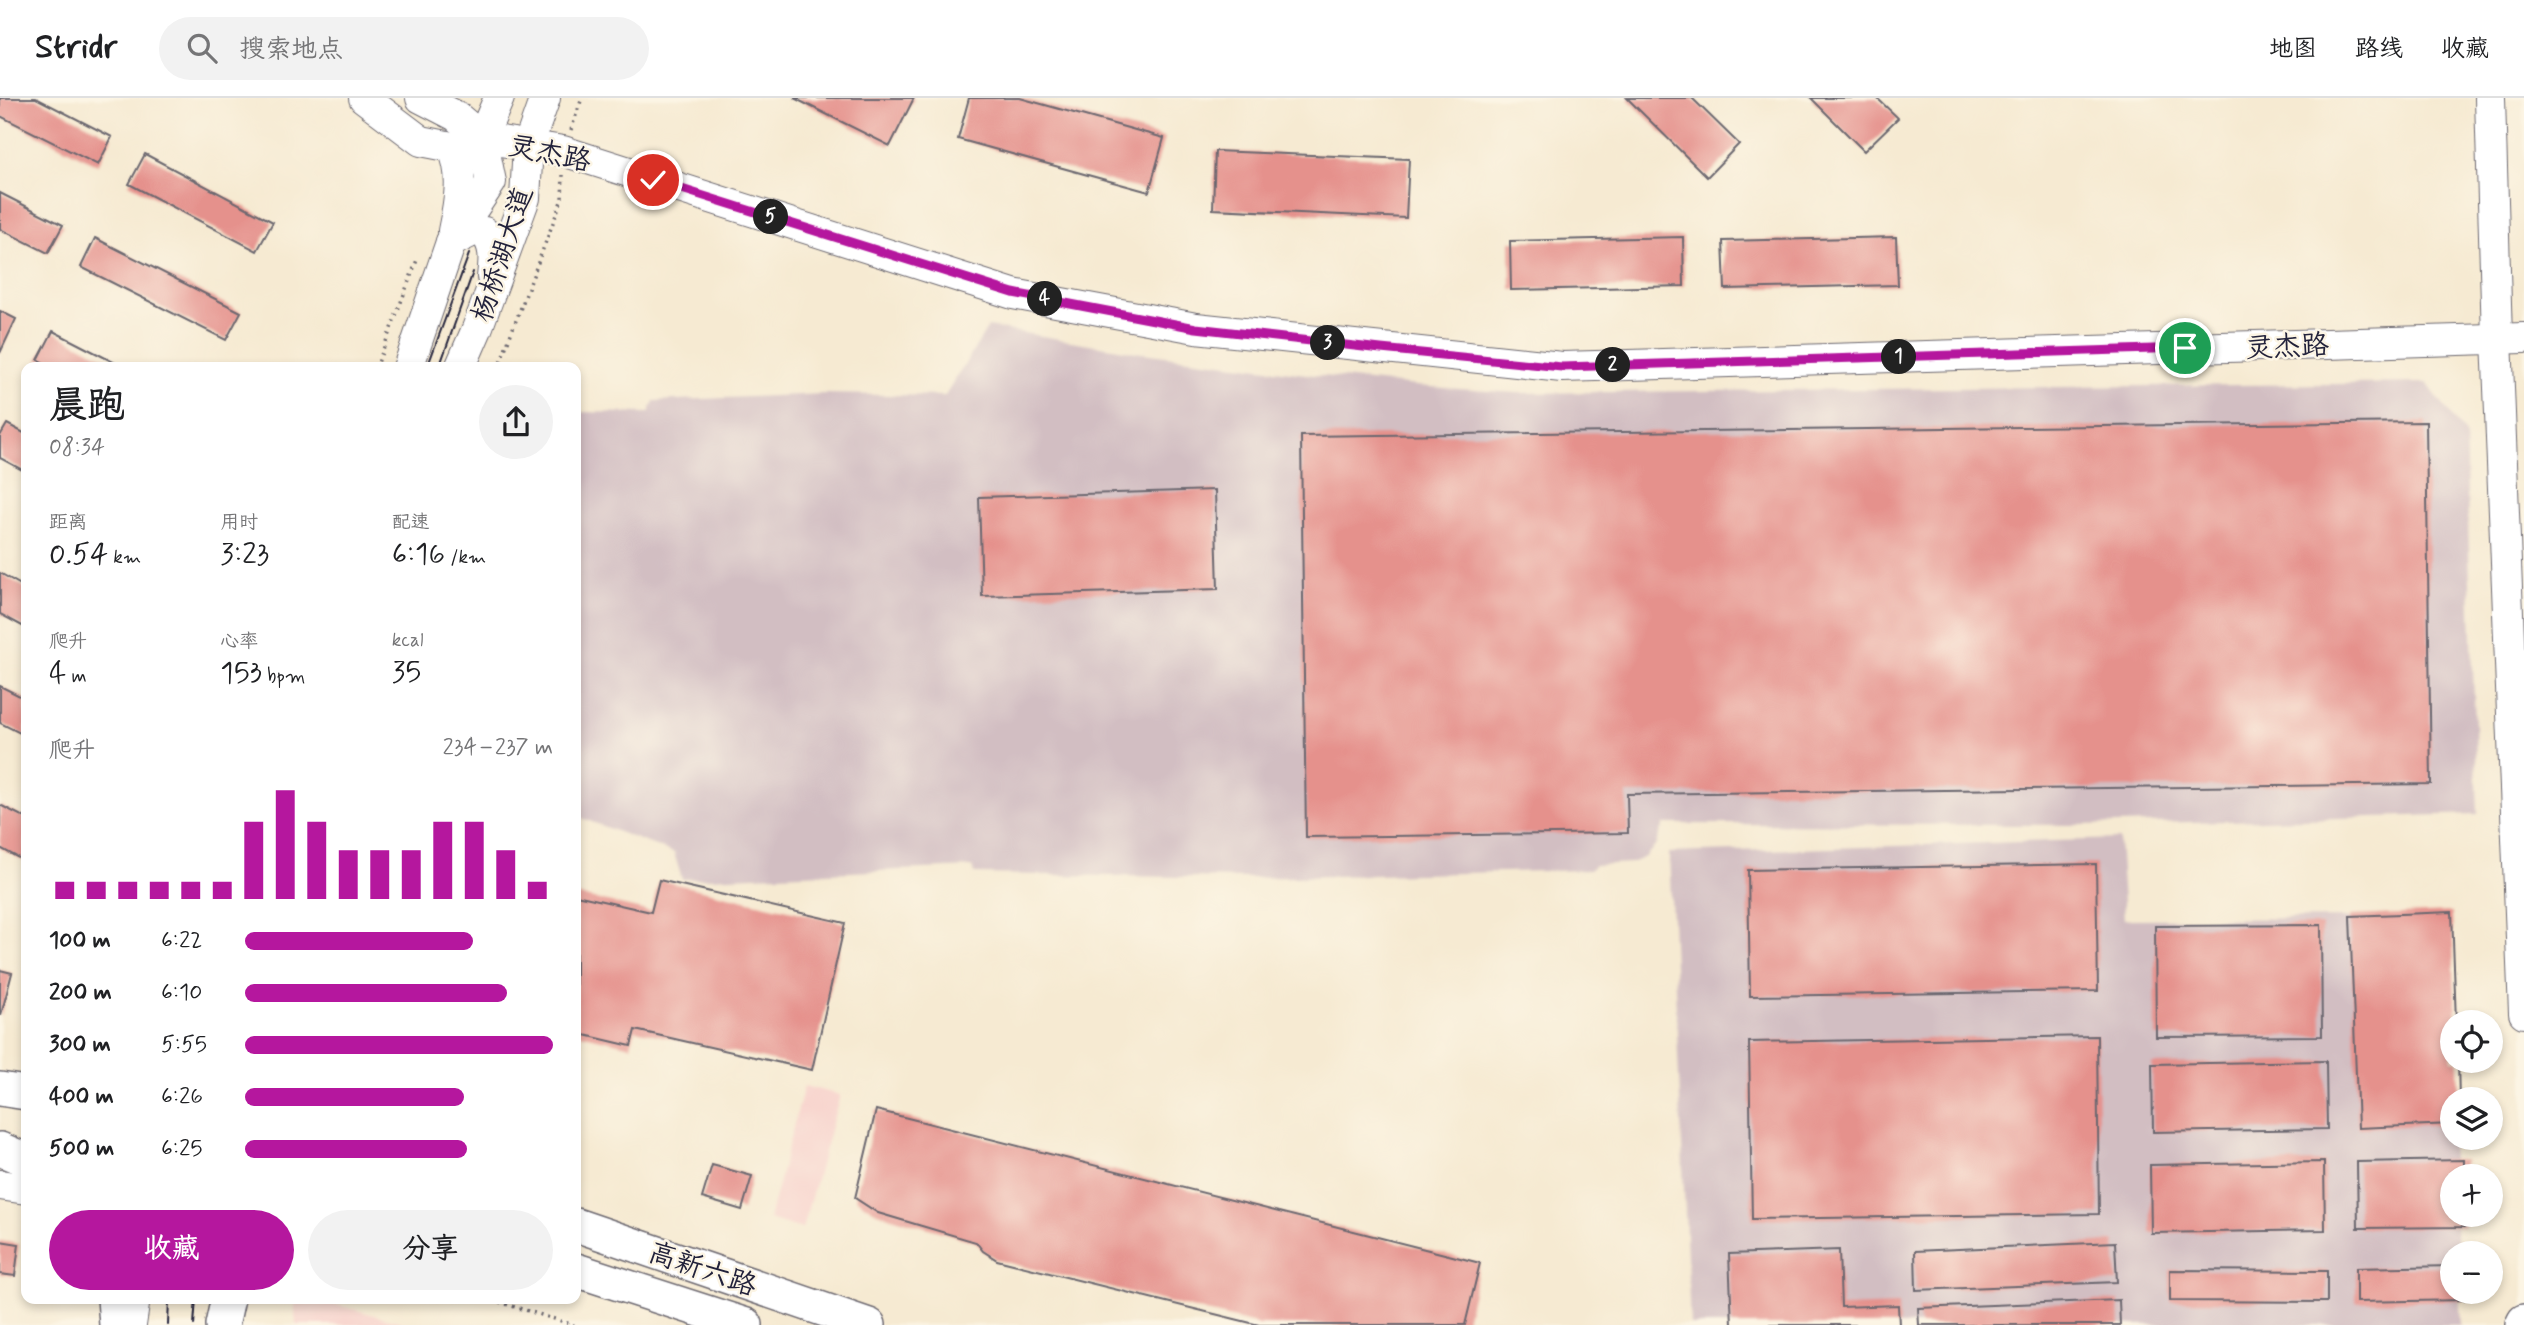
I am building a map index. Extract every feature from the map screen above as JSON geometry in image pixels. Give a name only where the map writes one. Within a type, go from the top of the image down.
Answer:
[{"type":"main road","points":[[0,1089],[21,1092]]},
{"type":"main road","points":[[0,1133],[21,1135]]},
{"type":"main road","points":[[0,1149],[21,1158]]},
{"type":"main road","name":"高新六路","points":[[581,1227],[869,1325]]},
{"type":"main road","name":"高新六路","points":[[581,1272],[746,1325]]},
{"type":"main road","points":[[114,1304],[116,1325]]},
{"type":"main road","points":[[222,1325],[227,1304]]},
{"type":"street","name":"灵杰路","points":[[366,98],[449,139],[482,138],[564,151],[1013,293],[1196,328],[1562,367],[2510,338]]},
{"type":"street","points":[[366,98],[421,141],[452,147],[459,161],[460,199],[451,242]]},
{"type":"street","points":[[421,98],[456,116],[482,138],[499,98]]},
{"type":"street","name":"杨桥湖大道","points":[[462,362],[525,198],[528,146],[545,98]]},
{"type":"street","points":[[2490,98],[2510,338],[2524,1013]]},
{"type":"street","name":"杨桥湖大道","points":[[410,362],[451,242],[491,182],[482,138]]},
{"type":"street","points":[[451,242],[473,231],[484,232],[491,240],[494,260],[489,297]]},
{"type":"street","points":[[0,1185],[21,1188]]},
{"type":"street","points":[[131,1325],[134,1304]]},
{"type":"street","points":[[216,1325],[217,1304]]},
{"type":"path","points":[[500,362],[562,199],[564,151],[582,98]]},
{"type":"path","points":[[378,362],[418,259]]},
{"type":"path","points":[[506,1304],[574,1325]]},
{"type":"shaded area","points":[[988,327],[1142,353],[1314,375],[1517,393],[2427,383],[2465,435],[2478,814],[2083,825],[1664,824],[1656,845],[1645,857],[1631,863],[1595,865],[1589,870],[1246,878],[975,874],[972,867],[682,879],[674,853],[581,818],[581,412],[649,413],[654,401],[824,394],[945,396]]},
{"type":"shaded area","points":[[2119,839],[2124,919],[2439,918],[2444,1010],[2440,1010],[2440,1073],[2447,1073],[2448,1087],[2440,1087],[2440,1150],[2452,1150],[2452,1164],[2440,1164],[2440,1227],[2456,1227],[2456,1241],[2440,1241],[2440,1304],[2460,1304],[2461,1325],[1690,1325],[1669,853]]},
{"type":"shaded area","points":[[804,1086],[840,1095],[802,1229],[769,1219]]},
{"type":"shaded area","points":[[294,1304],[333,1304],[411,1325],[296,1325]]},
{"type":"building","points":[[0,98],[36,98],[112,137],[98,165],[0,116]]},
{"type":"building","points":[[794,98],[914,98],[890,146]]},
{"type":"building","points":[[969,98],[1020,98],[1164,138],[1149,192],[958,139]]},
{"type":"building","points":[[1627,98],[1692,98],[1739,144],[1707,177]]},
{"type":"building","points":[[1811,98],[1877,98],[1898,118],[1864,151]]},
{"type":"building","points":[[1215,151],[1409,159],[1406,218],[1213,209]]},
{"type":"building","points":[[145,154],[273,222],[257,251],[129,184]]},
{"type":"building","points":[[0,193],[63,225],[48,253],[0,229]]},
{"type":"building","points":[[1683,237],[1684,286],[1511,290],[1510,241]]},
{"type":"building","points":[[1896,237],[1898,285],[1725,289],[1723,241]]},
{"type":"building","points":[[95,238],[241,312],[226,340],[81,267]]},
{"type":"building","points":[[0,311],[16,319],[0,353]]},
{"type":"building","points":[[53,331],[113,362],[42,362],[38,360]]},
{"type":"building","points":[[2426,422],[2431,784],[1627,794],[1628,833],[1306,837],[1301,436]]},
{"type":"building","points":[[7,424],[21,431],[21,469],[0,458],[0,436]]},
{"type":"building","points":[[1215,490],[1218,589],[982,596],[979,497]]},
{"type":"building","points":[[0,573],[21,585],[21,625],[0,614]]},
{"type":"building","points":[[0,686],[21,696],[21,734],[0,723]]},
{"type":"building","points":[[0,805],[21,816],[21,859],[0,848]]},
{"type":"building","points":[[2096,864],[2098,991],[1750,996],[1748,870]]},
{"type":"building","points":[[659,880],[845,923],[812,1070],[635,1030],[631,1046],[581,1034],[581,896],[651,912]]},
{"type":"building","points":[[2452,912],[2456,1010],[2440,1010],[2440,1073],[2458,1073],[2459,1087],[2440,1087],[2440,1125],[2358,1128],[2350,916]]},
{"type":"building","points":[[2321,925],[2322,1036],[2156,1037],[2155,926]]},
{"type":"building","points":[[0,970],[12,973],[1,1015],[0,1015]]},
{"type":"building","points":[[2097,1036],[2099,1214],[1752,1219],[1749,1042]]},
{"type":"building","points":[[2326,1061],[2327,1129],[2153,1132],[2152,1064]]},
{"type":"building","points":[[876,1110],[1480,1263],[1465,1325],[1259,1325],[997,1260],[983,1251],[976,1242],[878,1213],[855,1198]]},
{"type":"building","points":[[2464,1160],[2464,1164],[2440,1164],[2440,1227],[2465,1227],[2358,1228],[2357,1162]]},
{"type":"building","points":[[2324,1162],[2325,1230],[2151,1233],[2150,1165]]},
{"type":"building","points":[[712,1165],[752,1176],[742,1210],[702,1198]]},
{"type":"building","points":[[0,1241],[19,1244],[15,1276],[0,1274]]},
{"type":"building","points":[[2115,1242],[2117,1282],[1916,1290],[1915,1251]]},
{"type":"building","points":[[1839,1250],[1841,1307],[1898,1305],[1899,1325],[1732,1325],[1729,1254]]},
{"type":"building","points":[[2440,1266],[2440,1300],[2356,1302],[2356,1268]]},
{"type":"building","points":[[2170,1270],[2327,1271],[2327,1302],[2170,1301]]},
{"type":"building","points":[[2119,1300],[2120,1325],[1919,1325],[1918,1308]]},
{"type":"tram line","points":[[429,362],[469,254]]},
{"type":"tram line","points":[[441,362],[473,272]]},
{"type":"tram line","points":[[168,1325],[169,1304]]},
{"type":"tram line","points":[[194,1325],[196,1304]]},
{"type":"route","points":[[653,180],[1013,293],[1196,328],[1381,349],[1562,367],[2185,348]]}]
